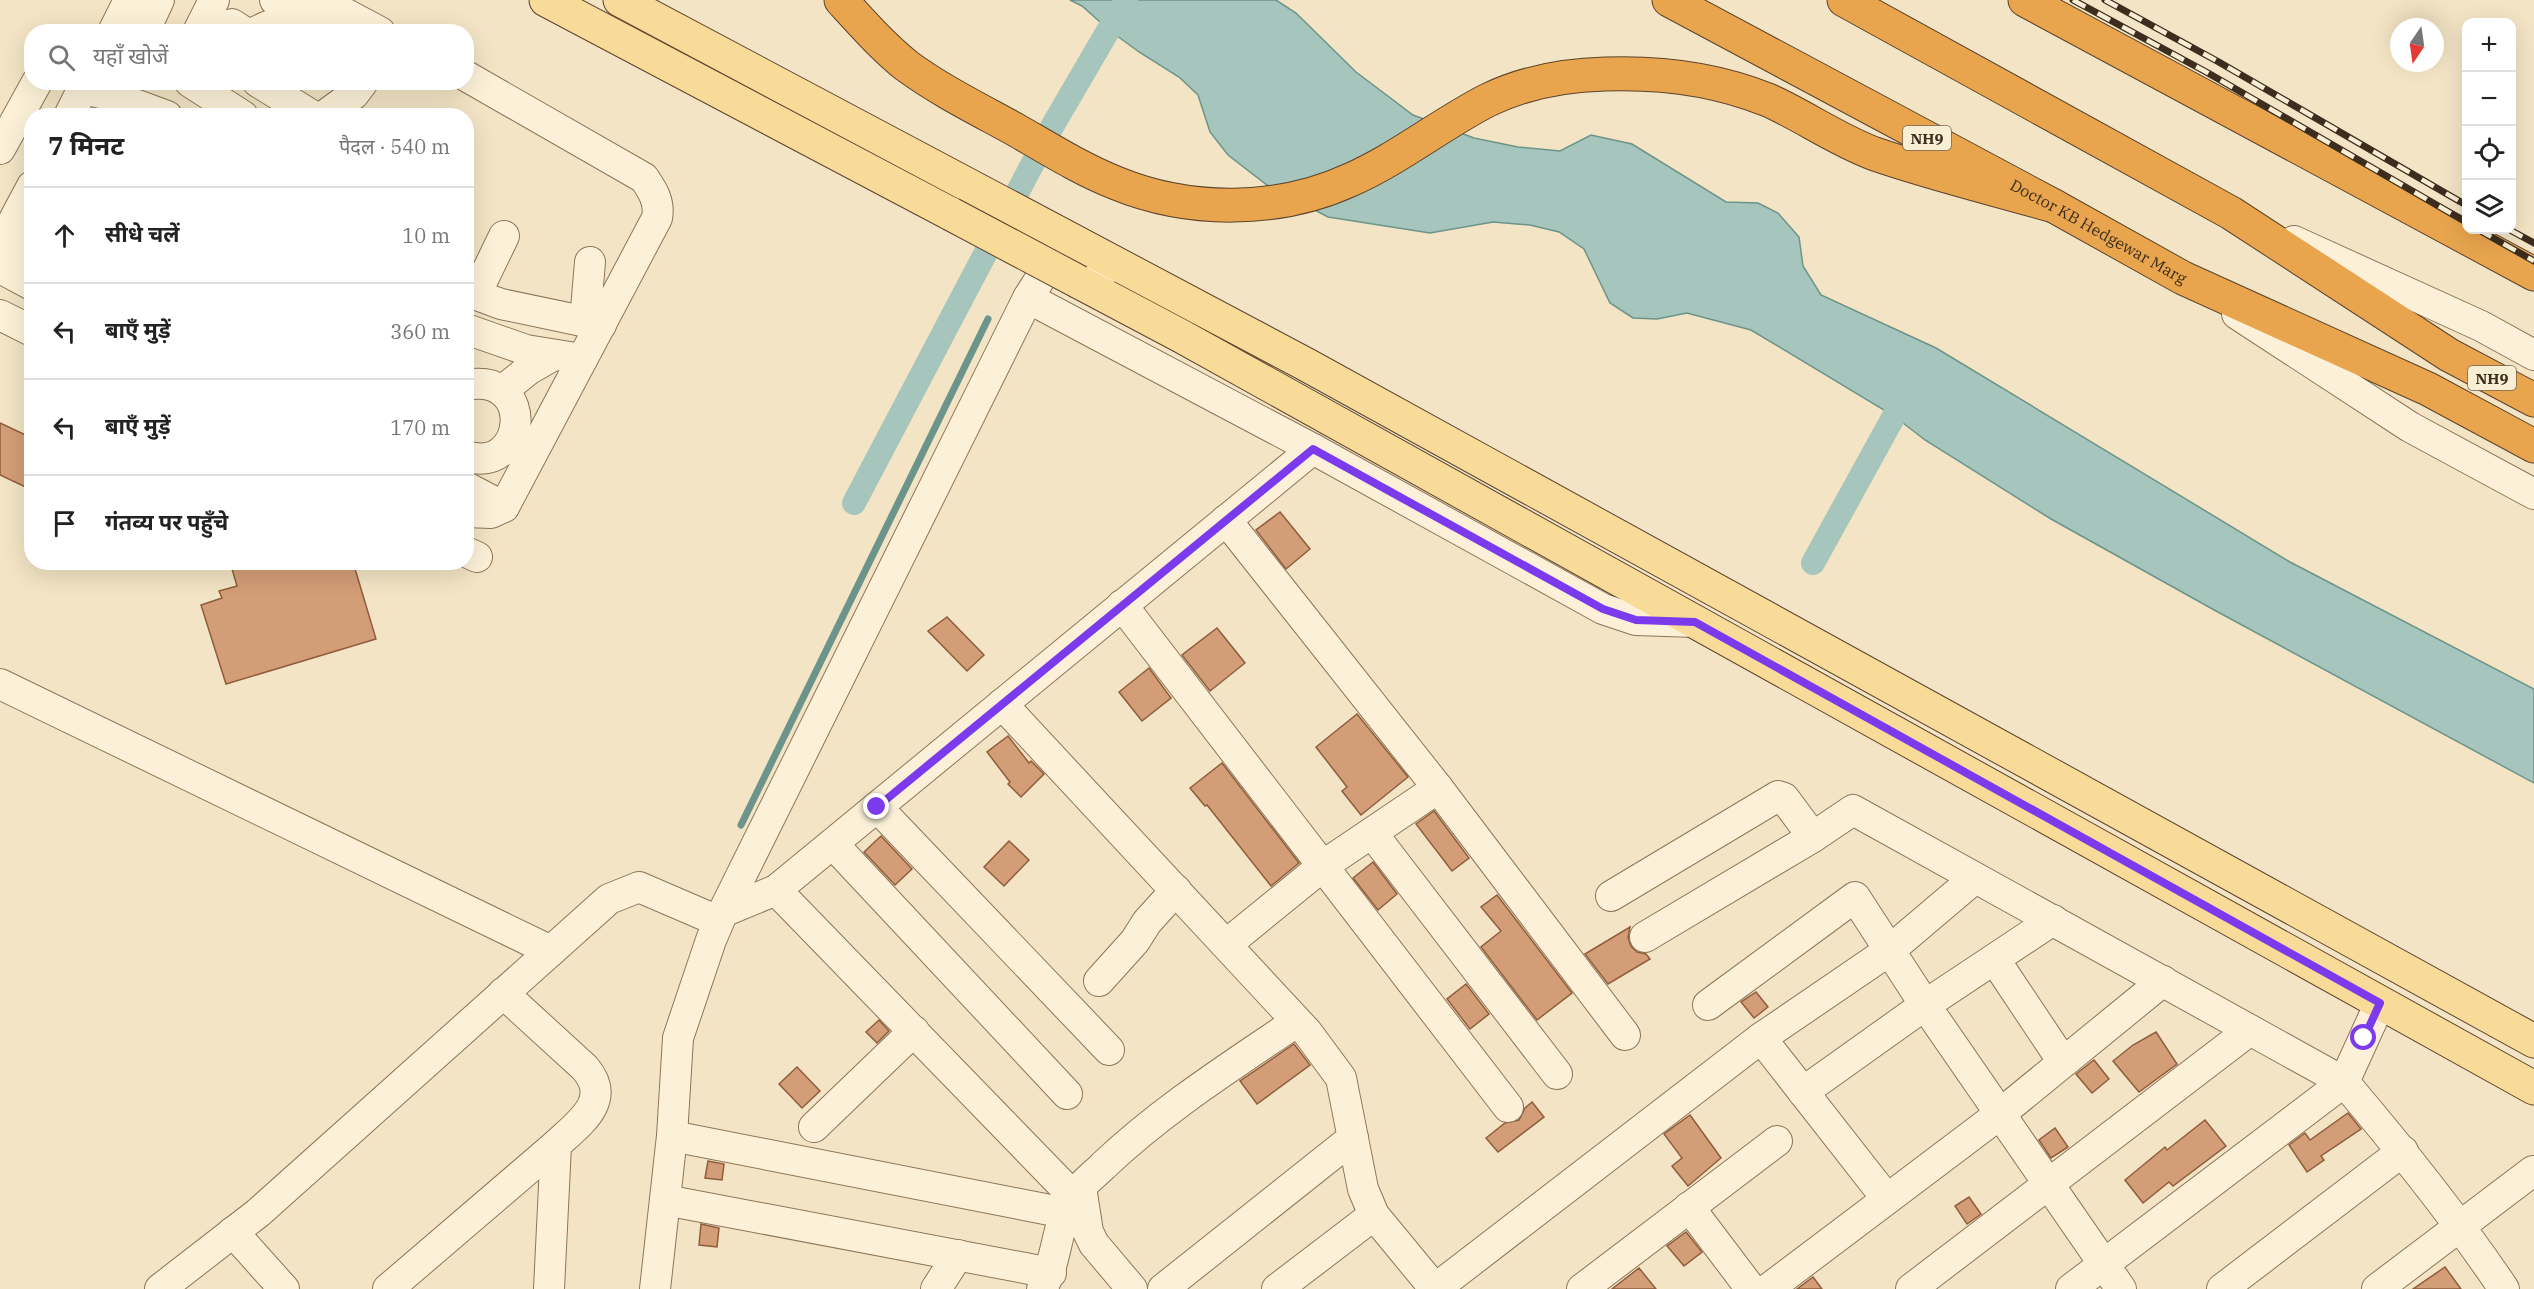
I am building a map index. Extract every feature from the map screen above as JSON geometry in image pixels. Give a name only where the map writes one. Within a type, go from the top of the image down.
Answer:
[{"type":"highway","points":[[841,0],[906,65],[937,86],[1090,172],[1153,196],[1187,202],[1229,206],[1263,204],[1325,191],[1354,178],[1492,98],[1559,78],[1602,74],[1645,74],[1692,78],[1733,87],[1770,101],[1874,153],[2054,206]]},
{"type":"highway","name":"Doctor KB Hedgewar Marg","points":[[1669,0],[2054,206],[2183,278],[2427,389],[2534,446]]},
{"type":"highway","name":"NH9","points":[[1844,0],[2231,213],[2449,355],[2534,400]]},
{"type":"highway","points":[[2025,0],[2534,274]]},
{"type":"main road","points":[[546,0],[1181,336],[2534,1088]]},
{"type":"main road","points":[[620,0],[1307,365],[2534,1041]]},
{"type":"street","points":[[117,24],[129,0]]},
{"type":"street","points":[[148,24],[159,0]]},
{"type":"street","points":[[202,24],[214,0]]},
{"type":"street","points":[[275,0],[320,24]]},
{"type":"street","points":[[320,0],[365,24]]},
{"type":"street","points":[[474,81],[644,178],[655,194],[659,209],[657,218],[593,323],[568,357],[504,507],[490,513],[474,512]]},
{"type":"street","points":[[0,149],[33,90]]},
{"type":"street","points":[[73,108],[82,90]]},
{"type":"street","points":[[118,90],[152,108]]},
{"type":"street","points":[[202,90],[231,108]]},
{"type":"street","points":[[335,108],[357,90]]},
{"type":"street","points":[[363,108],[373,90]]},
{"type":"street","points":[[289,91],[305,108]]},
{"type":"street","points":[[24,205],[10,239],[24,268]]},
{"type":"street","points":[[2231,213],[2481,326],[2534,355]]},
{"type":"street","points":[[474,288],[504,236]]},
{"type":"street","points":[[10,239],[24,249]]},
{"type":"street","points":[[655,1289],[672,1136],[678,1038],[710,924],[1028,298],[1053,258],[1058,256],[1095,267],[1120,266]]},
{"type":"street","points":[[590,262],[593,323]]},
{"type":"street","points":[[2183,278],[2410,427],[2534,494]]},
{"type":"street","points":[[474,294],[501,304],[593,323]]},
{"type":"street","points":[[1028,298],[1313,449],[1603,609],[1636,620],[1695,622]]},
{"type":"street","points":[[0,315],[24,327]]},
{"type":"street","points":[[474,332],[526,350],[568,357]]},
{"type":"street","points":[[502,390],[528,370],[568,357]]},
{"type":"street","points":[[474,384],[491,384],[502,390],[511,400],[516,411],[517,423],[514,435],[498,454],[486,458],[474,457]]},
{"type":"street","points":[[160,1289],[258,1213],[609,899],[632,896],[710,924],[776,890],[1313,449]]},
{"type":"street","points":[[474,491],[504,507]]},
{"type":"street","points":[[1226,520],[1438,788],[1625,1035]]},
{"type":"street","points":[[1122,605],[1508,1107]]},
{"type":"street","points":[[0,684],[551,951]]},
{"type":"street","points":[[1002,704],[1227,944],[1296,1022],[1341,1078],[1363,1189],[1374,1215],[1435,1289],[1761,1038],[1890,950],[1975,878]]},
{"type":"street","points":[[1227,944],[1324,865],[1438,788]]},
{"type":"street","points":[[1611,896],[1778,796],[1784,798],[1813,837]]},
{"type":"street","points":[[877,807],[1109,1050]]},
{"type":"street","points":[[1645,937],[1813,837],[1853,810],[2250,1030],[2348,1074],[2403,1151],[2461,1226],[2504,1289]]},
{"type":"street","points":[[1372,833],[1557,1074]]},
{"type":"street","points":[[833,844],[1067,1094]]},
{"type":"street","points":[[776,890],[1073,1199],[1094,1244],[1132,1289]]},
{"type":"street","points":[[1099,981],[1176,890]]},
{"type":"street","points":[[1708,1005],[1855,897],[1925,1005],[2121,1289]]},
{"type":"street","points":[[1803,1092],[1925,1005],[2053,920]]},
{"type":"street","points":[[1995,960],[2063,1062]]},
{"type":"street","points":[[1768,1289],[2000,1114],[2163,981]]},
{"type":"street","points":[[388,1289],[556,1145],[586,1116],[594,1104],[597,1090],[585,1068],[503,993]]},
{"type":"street","points":[[2071,1289],[2348,1074],[2380,1003]]},
{"type":"street","points":[[665,1200],[958,1255],[1046,1281],[1073,1199],[1126,1145],[1166,1111],[1296,1022]]},
{"type":"street","points":[[1911,1289],[2250,1030]]},
{"type":"street","points":[[814,1127],[914,1031]]},
{"type":"street","points":[[1761,1038],[1887,1199]]},
{"type":"street","points":[[672,1136],[1073,1199]]},
{"type":"street","points":[[1163,1289],[1353,1138]]},
{"type":"street","points":[[1582,1289],[1777,1140]]},
{"type":"street","points":[[549,1289],[556,1145]]},
{"type":"street","points":[[2222,1289],[2403,1151]]},
{"type":"street","points":[[2377,1289],[2533,1171]]},
{"type":"street","points":[[1689,1207],[1751,1289]]},
{"type":"street","points":[[1277,1289],[1374,1215]]},
{"type":"street","points":[[233,1232],[284,1289]]},
{"type":"street","points":[[936,1289],[958,1255]]},
{"type":"water","points":[[1070,0],[1276,0],[1296,13],[1356,72],[1413,115],[1474,138],[1518,147],[1560,151],[1591,135],[1632,144],[1726,202],[1758,203],[1778,213],[1799,237],[1803,266],[1821,295],[1936,348],[2290,562],[2534,689],[2534,783],[2051,519],[1925,440],[1894,416],[1751,330],[1687,313],[1657,319],[1633,318],[1610,303],[1584,249],[1559,232],[1530,225],[1493,222],[1430,233],[1328,217],[1267,185],[1228,155],[1210,132],[1198,95],[1179,77],[1139,52],[1082,6]]},
{"type":"building","points":[[0,423],[24,434],[24,486],[0,475]]},
{"type":"building","points":[[1280,512],[1310,549],[1286,569],[1256,530]]},
{"type":"building","points":[[232,570],[355,570],[376,639],[226,684],[201,605],[222,598],[219,591],[237,586]]},
{"type":"building","points":[[947,617],[984,655],[967,671],[928,631]]},
{"type":"building","points":[[1217,628],[1245,663],[1210,691],[1182,655]]},
{"type":"building","points":[[1149,668],[1171,698],[1142,721],[1119,692]]},
{"type":"building","points":[[1357,714],[1408,777],[1361,815],[1342,791],[1347,787],[1316,747]]},
{"type":"building","points":[[1008,736],[1029,763],[1031,761],[1044,774],[1021,797],[1008,784],[1010,782],[987,752]]},
{"type":"building","points":[[1222,763],[1299,863],[1271,886],[1207,805],[1205,806],[1190,788]]},
{"type":"building","points":[[1434,811],[1469,858],[1452,871],[1416,824]]},
{"type":"building","points":[[881,836],[912,869],[895,885],[864,852]]},
{"type":"building","points":[[1009,841],[1029,860],[1004,886],[984,867]]},
{"type":"building","points":[[1373,862],[1397,894],[1378,910],[1353,878]]},
{"type":"building","points":[[1497,895],[1572,993],[1537,1020],[1481,947],[1501,931],[1481,907]]},
{"type":"building","points":[[1630,927],[1628,938],[1631,946],[1637,952],[1646,954],[1650,959],[1608,984],[1585,954]]},
{"type":"building","points":[[1466,984],[1489,1014],[1470,1029],[1447,999]]},
{"type":"building","points":[[1756,992],[1768,1007],[1754,1018],[1741,1002]]},
{"type":"building","points":[[879,1020],[889,1031],[877,1043],[866,1032]]},
{"type":"building","points":[[2156,1032],[2177,1064],[2139,1092],[2113,1061],[2133,1045]]},
{"type":"building","points":[[1294,1044],[1310,1065],[1257,1104],[1240,1081]]},
{"type":"building","points":[[2094,1060],[2109,1079],[2092,1093],[2076,1074]]},
{"type":"building","points":[[797,1067],[820,1091],[802,1108],[779,1084]]},
{"type":"building","points":[[1532,1102],[1544,1117],[1498,1152],[1486,1138],[1505,1123],[1519,1120],[1525,1108]]},
{"type":"building","points":[[2348,1113],[2361,1129],[2321,1156],[2324,1160],[2307,1172],[2289,1145],[2305,1133],[2310,1140]]},
{"type":"building","points":[[1690,1115],[1721,1158],[1688,1186],[1672,1166],[1682,1158],[1664,1134]]},
{"type":"building","points":[[2205,1120],[2226,1146],[2173,1186],[2169,1182],[2143,1203],[2125,1180],[2165,1147],[2167,1150]]},
{"type":"building","points":[[2055,1128],[2068,1147],[2051,1158],[2039,1140]]},
{"type":"building","points":[[708,1161],[724,1164],[722,1180],[705,1178]]},
{"type":"building","points":[[1969,1197],[1981,1214],[1967,1224],[1955,1206]]},
{"type":"building","points":[[701,1224],[719,1228],[717,1247],[699,1245]]},
{"type":"building","points":[[1686,1232],[1702,1252],[1684,1266],[1667,1246]]},
{"type":"building","points":[[2445,1267],[2461,1289],[2413,1289]]},
{"type":"building","points":[[1639,1268],[1656,1289],[1612,1289]]},
{"type":"building","points":[[1813,1277],[1822,1289],[1797,1289]]},
{"type":"waterway","points":[[854,503],[1053,125],[1126,0]]},
{"type":"waterway","points":[[741,825],[988,319]]},
{"type":"waterway","points":[[1813,563],[1894,416],[1916,393]]},
{"type":"railway","points":[[2073,0],[2208,73],[2462,220]]},
{"type":"railway","points":[[2105,0],[2217,61],[2462,203]]},
{"type":"railway","points":[[2516,233],[2534,243]]},
{"type":"railway","points":[[2486,234],[2534,261]]},
{"type":"route","points":[[877,807],[1313,449],[1603,609],[1636,620],[1695,622],[2380,1003],[2364,1038]]}]
